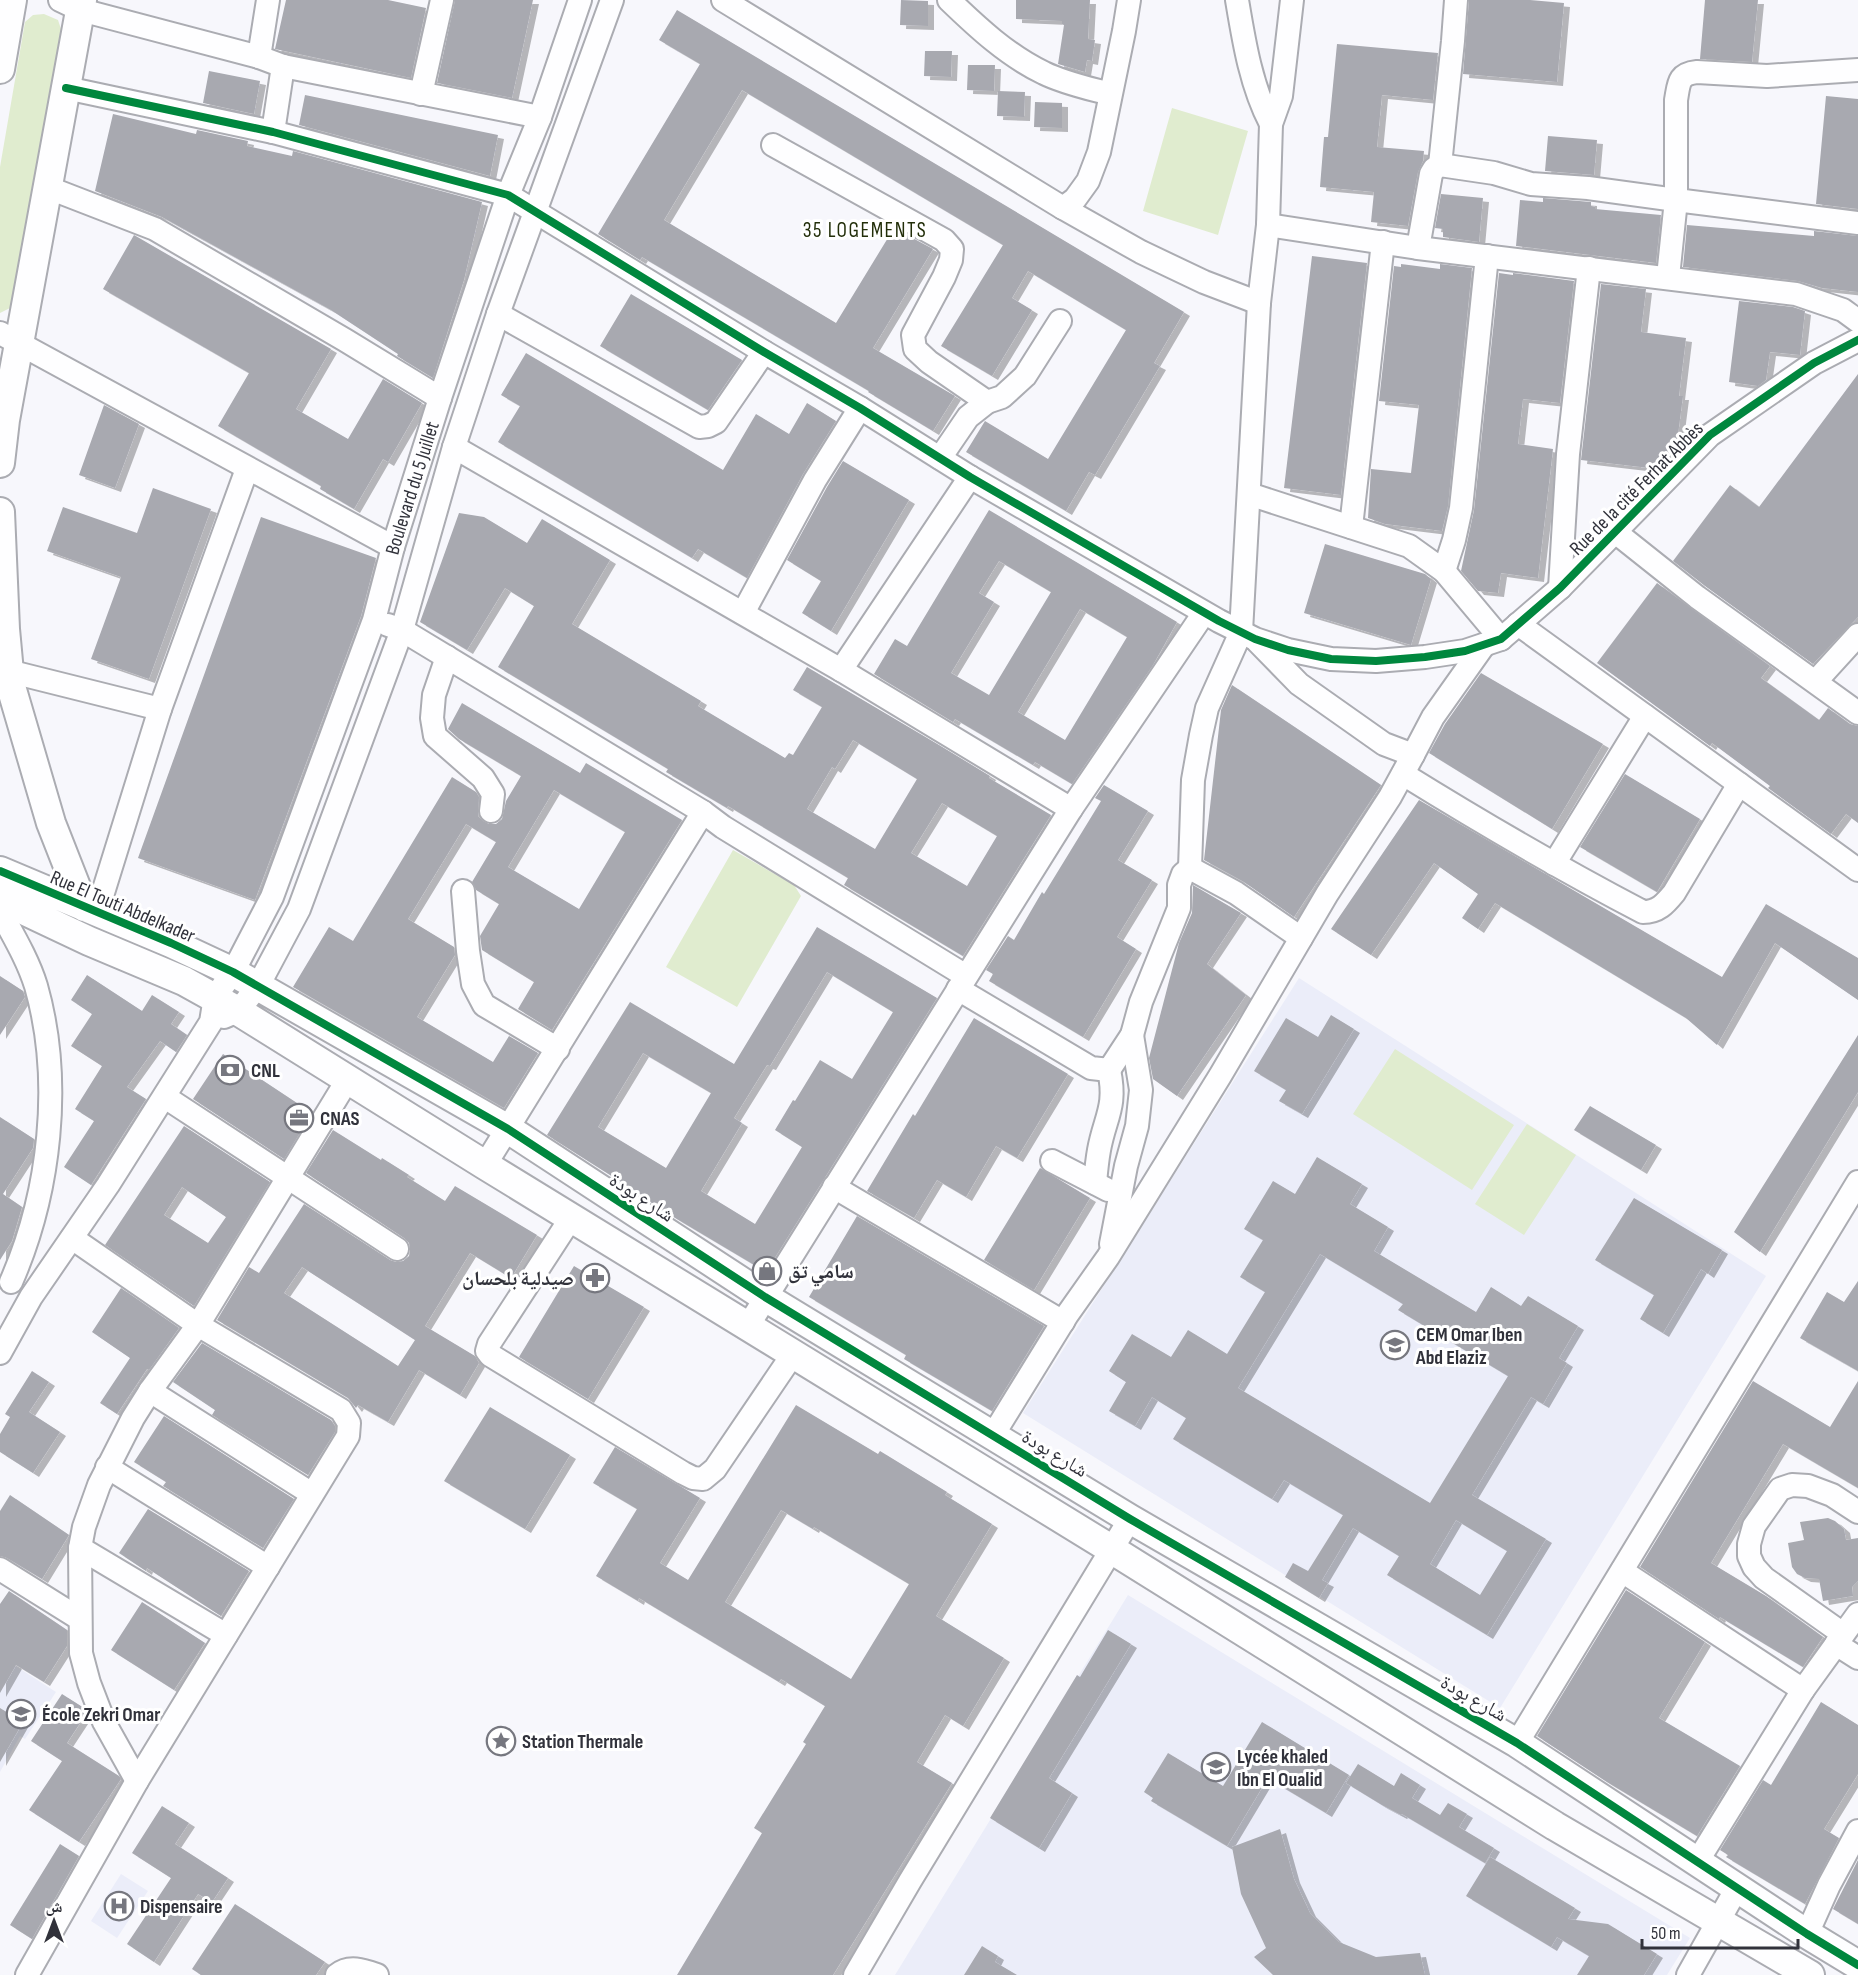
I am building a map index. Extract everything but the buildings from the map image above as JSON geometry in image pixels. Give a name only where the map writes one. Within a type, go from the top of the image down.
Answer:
[{"type":"street","points":[[0,69],[12,0]]},
{"type":"street","points":[[259,57],[268,0]]},
{"type":"street","points":[[420,94],[442,0]]},
{"type":"street","name":"Boulevard du 5 Juillet","points":[[221,1010],[233,972],[272,897],[374,620],[393,547],[440,398],[508,195],[540,117],[580,0]]},
{"type":"street","points":[[0,1353],[31,1297],[221,1010],[258,986],[299,909],[402,630],[454,447],[498,314],[612,0]]},
{"type":"street","points":[[723,0],[1063,208],[1151,257],[1204,282],[1259,303]]},
{"type":"street","points":[[949,0],[1021,60],[1045,74],[1110,94]]},
{"type":"street","points":[[1063,208],[1076,199],[1088,181],[1099,152],[1129,0]]},
{"type":"street","points":[[1237,0],[1251,72],[1260,104],[1271,124]]},
{"type":"street","points":[[1095,1183],[1099,1149],[1111,1108],[1113,1087],[1109,1070],[1132,1035],[1141,1002],[1179,908],[1179,885],[1183,874],[1190,868],[1193,780],[1207,708],[1248,636],[1244,558],[1259,303],[1268,225],[1271,124],[1281,96],[1292,0]]},
{"type":"street","points":[[1440,165],[1456,0]]},
{"type":"street","points":[[0,463],[10,338],[48,188],[66,88],[74,3],[283,66],[540,117]]},
{"type":"street","points":[[273,132],[283,66]]},
{"type":"street","points":[[1668,277],[1676,200],[1676,100],[1682,78],[1687,73],[1697,72],[1767,76],[1858,70]]},
{"type":"street","points":[[66,88],[273,132],[508,195],[970,477],[1204,613],[1248,636],[1288,650],[1331,659],[1376,661],[1465,651],[1493,642]]},
{"type":"street","points":[[773,145],[944,240],[952,249],[951,260],[944,277],[913,335],[915,349],[929,362],[987,402]]},
{"type":"street","points":[[1418,248],[1431,174],[1434,168],[1440,165],[1494,173],[1531,184],[1588,188],[1858,223]]},
{"type":"street","points":[[48,188],[155,229],[345,339],[440,398]]},
{"type":"street","points":[[1268,225],[1418,248],[1796,294],[1843,310],[1858,335]]},
{"type":"street","points":[[1350,527],[1383,242]]},
{"type":"street","points":[[1443,571],[1454,540],[1461,508],[1487,256]]},
{"type":"street","points":[[1560,588],[1568,454],[1589,268]]},
{"type":"street","points":[[498,314],[699,427],[716,422],[764,352]]},
{"type":"street","points":[[940,458],[968,417],[987,402],[1002,397],[1024,376],[1060,321]]},
{"type":"street","name":"Rue de la cité Ferhat Abbès","points":[[1493,642],[1560,588],[1710,435],[1858,335]]},
{"type":"street","points":[[10,338],[393,547]]},
{"type":"street","points":[[743,613],[815,480],[860,408]]},
{"type":"street","points":[[454,447],[841,670],[1071,808]]},
{"type":"street","points":[[90,909],[247,469]]},
{"type":"street","points":[[841,670],[970,477]]},
{"type":"street","points":[[1249,494],[1408,546],[1443,571],[1493,642]]},
{"type":"street","points":[[0,512],[6,678],[51,823],[90,909]]},
{"type":"street","points":[[1614,531],[1697,597],[1858,712]]},
{"type":"street","points":[[748,1326],[1071,808],[1204,613]]},
{"type":"street","points":[[374,620],[402,630],[703,812],[1091,1068],[1109,1070]]},
{"type":"street","points":[[1518,624],[1858,870]]},
{"type":"street","points":[[1815,681],[1858,635]]},
{"type":"street","points":[[1248,636],[1299,684],[1384,744],[1408,765],[1554,864],[1643,912],[1653,912],[1664,905],[1674,893],[1739,784]]},
{"type":"street","points":[[993,1436],[1063,1322],[1108,1257],[1220,1076],[1301,938],[1408,765],[1433,717],[1493,642]]},
{"type":"street","points":[[447,657],[434,695],[432,718],[435,736],[483,778],[493,794],[491,811]]},
{"type":"street","points":[[6,678],[160,710]]},
{"type":"street","points":[[1554,864],[1646,716]]},
{"type":"street","points":[[485,1165],[703,812]]},
{"type":"street","points":[[1190,868],[1236,893],[1301,938]]},
{"type":"street","name":"Rue El Touti Abdelkader","points":[[0,871],[171,943],[233,972]]},
{"type":"street","points":[[463,891],[473,984],[484,1005],[558,1049]]},
{"type":"street","points":[[0,899],[89,941],[184,981],[221,1010],[348,1079],[1555,1826],[1810,1975]]},
{"type":"street","points":[[0,912],[35,984],[45,1025],[48,1058],[48,1132],[39,1190],[27,1242],[5,1279],[31,1297]]},
{"type":"street","name":"شارع بودة","points":[[233,972],[508,1130],[765,1297],[1130,1519],[1518,1743],[1807,1934],[1858,1965]]},
{"type":"street","points":[[1108,1257],[1137,1126],[1141,1090],[1132,1035]]},
{"type":"street","points":[[137,1781],[104,1722],[89,1683],[81,1653],[80,1548],[84,1527],[107,1467],[133,1418],[198,1325],[348,1079]]},
{"type":"street","points":[[165,1097],[397,1249]]},
{"type":"street","points":[[1052,1161],[1120,1196]]},
{"type":"street","points":[[1518,1743],[1858,1182]]},
{"type":"street","points":[[834,1187],[1063,1322]]},
{"type":"street","points":[[571,1218],[488,1347],[487,1351],[490,1355],[683,1473],[693,1478],[703,1479],[715,1469],[793,1354]]},
{"type":"street","points":[[27,1975],[137,1781],[348,1436],[350,1429],[341,1410],[198,1325],[72,1238]]},
{"type":"street","points":[[150,1391],[312,1494]]},
{"type":"street","points":[[107,1467],[268,1567]]},
{"type":"street","points":[[1858,1512],[1832,1495],[1808,1486],[1792,1485],[1780,1489],[1754,1526],[1749,1544],[1749,1556],[1754,1567],[1764,1578],[1840,1639],[1858,1658]]},
{"type":"street","points":[[855,1975],[1130,1519]]},
{"type":"street","points":[[80,1548],[226,1635]]},
{"type":"street","points":[[0,1569],[80,1618]]},
{"type":"street","points":[[1622,1571],[1803,1690]]},
{"type":"street","points":[[1697,1862],[1803,1690],[1858,1614]]},
{"type":"street","points":[[1807,1934],[1829,1885],[1858,1831]]},
{"type":"street","points":[[1688,1975],[1737,1888]]},
{"type":"street","points":[[337,1975],[346,1969],[354,1969],[377,1975]]},
{"type":"shaded area","name":"CEM Omar Iben Abd Elaziz","points":[[1299,978],[1766,1276],[1500,1708],[1023,1413]]},
{"type":"shaded area","name":"Lycée khaled Ibn El Oualid","points":[[1128,1595],[1690,1938],[1667,1975],[895,1975]]},
{"type":"shaded area","name":"École Zekri Omar","points":[[0,1656],[56,1692],[25,1739],[20,1736],[0,1772]]},
{"type":"shaded area","name":"Dispensaire","points":[[121,1874],[148,1891],[117,1938],[91,1921]]},
{"type":"green space","points":[[44,14],[58,20],[61,29],[10,308],[0,313],[0,167],[25,22],[33,15]]},
{"type":"green space","points":[[1172,108],[1248,131],[1218,235],[1143,211]]},
{"type":"green space","points":[[733,850],[794,885],[801,896],[737,1007],[666,967]]},
{"type":"green space","points":[[1395,1049],[1514,1125],[1472,1190],[1353,1114]]},
{"type":"green space","points":[[1527,1124],[1576,1155],[1524,1235],[1475,1204]]},
{"type":"cycle path","points":[[66,88],[273,132],[508,195],[970,477],[1219,621],[1255,639],[1288,650],[1331,659],[1376,661],[1425,657],[1465,651],[1501,639],[1560,588],[1710,435],[1814,363],[1858,340]]},
{"type":"cycle path","points":[[0,871],[171,943],[233,972],[508,1129],[765,1297],[1130,1519],[1517,1743],[1807,1934],[1858,1965]]},
{"type":"place","name":"CNL","points":[[230,1070]]},
{"type":"place","name":"CNAS","points":[[299,1118]]},
{"type":"place","name":"سامي تق","points":[[767,1271]]},
{"type":"place","name":"صيدلية بلحسان","points":[[595,1278]]},
{"type":"place","name":"CEM Omar Iben Abd Elaziz","points":[[1395,1345]]},
{"type":"place","name":"École Zekri Omar","points":[[21,1714]]},
{"type":"place","name":"Station Thermale","points":[[501,1741]]},
{"type":"place","name":"Lycée khaled Ibn El Oualid","points":[[1216,1767]]},
{"type":"place","name":"Dispensaire","points":[[119,1906]]},
{"type":"district","name":"35 LOGEMENTS","points":[[865,230]]}]
